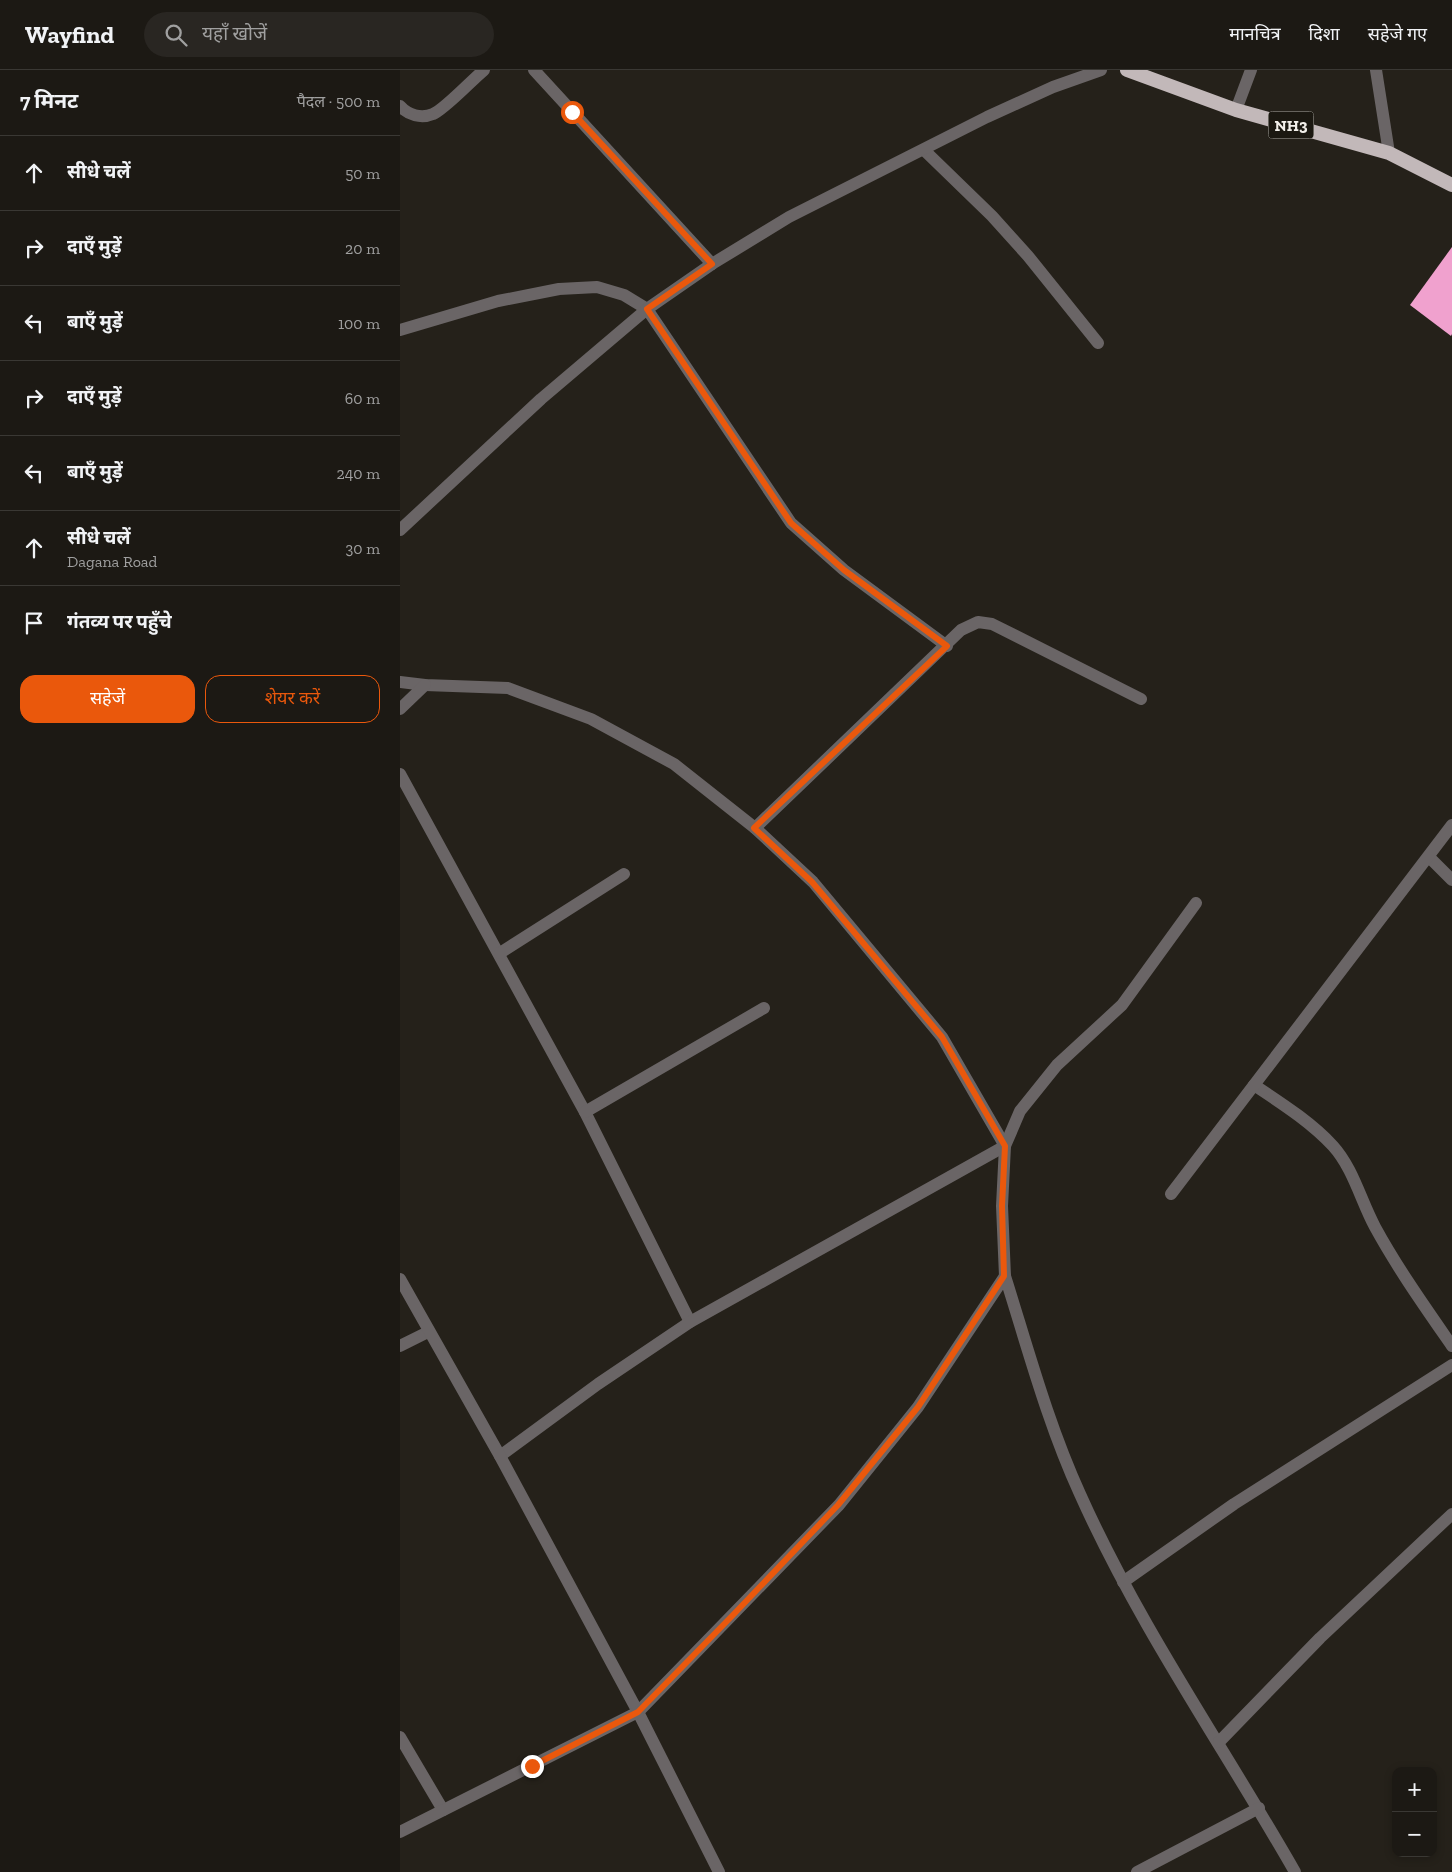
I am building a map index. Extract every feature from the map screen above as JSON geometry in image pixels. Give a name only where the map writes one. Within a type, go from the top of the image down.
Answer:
[{"type":"highway","name":"NH3","points":[[1127,70],[1236,110],[1390,152],[1452,185]]},
{"type":"street","points":[[400,106],[419,117],[434,114],[484,70]]},
{"type":"street","points":[[534,70],[712,264]]},
{"type":"street","points":[[400,530],[541,399],[647,309],[712,264],[789,217],[1052,87],[1101,70]]},
{"type":"street","points":[[1236,110],[1251,70]]},
{"type":"street","points":[[1376,70],[1390,152]]},
{"type":"street","points":[[924,150],[992,216],[1028,256],[1098,343]]},
{"type":"street","points":[[400,330],[498,301],[559,289],[597,288],[624,295],[647,309],[791,523],[844,570],[947,646]]},
{"type":"street","points":[[754,828],[947,646],[961,630],[978,622],[992,624],[1141,699]]},
{"type":"street","points":[[400,682],[425,685],[508,688],[591,719],[674,764],[754,828],[812,882],[942,1037],[1005,1146]]},
{"type":"street","points":[[400,709],[425,685]]},
{"type":"street","points":[[400,774],[500,953],[585,1112],[690,1322]]},
{"type":"street","points":[[1171,1194],[1452,825]]},
{"type":"street","points":[[1429,857],[1452,880]]},
{"type":"street","points":[[500,953],[624,874]]},
{"type":"street","points":[[1196,903],[1122,1004],[1057,1065],[1020,1111],[1005,1146],[1002,1206],[1004,1276],[1046,1407],[1072,1476],[1122,1582],[1259,1808],[1295,1872]]},
{"type":"street","points":[[585,1112],[764,1008]]},
{"type":"street","points":[[1254,1085],[1296,1114],[1334,1146],[1352,1177],[1374,1226],[1410,1286],[1452,1346]]},
{"type":"street","points":[[500,1456],[598,1384],[690,1322],[1005,1146]]},
{"type":"street","points":[[400,1832],[638,1712],[838,1505],[918,1407],[1004,1276]]},
{"type":"street","points":[[400,1279],[428,1332],[500,1456],[638,1712],[719,1872]]},
{"type":"street","points":[[400,1346],[428,1332]]},
{"type":"street","points":[[1122,1582],[1242,1498],[1452,1365]]},
{"type":"street","points":[[1219,1742],[1320,1638],[1452,1514]]},
{"type":"street","points":[[400,1737],[442,1810]]},
{"type":"street","points":[[1137,1872],[1259,1808]]},
{"type":"building","points":[[1452,247],[1452,334],[1451,336],[1410,305]]},
{"type":"route","points":[[532,1766],[638,1712],[733,1615],[838,1505],[918,1407],[1004,1276],[1002,1206],[1005,1146],[942,1037],[878,958],[812,882],[754,828],[947,646],[844,570],[791,523],[748,462],[647,309],[712,264],[572,112]]}]
